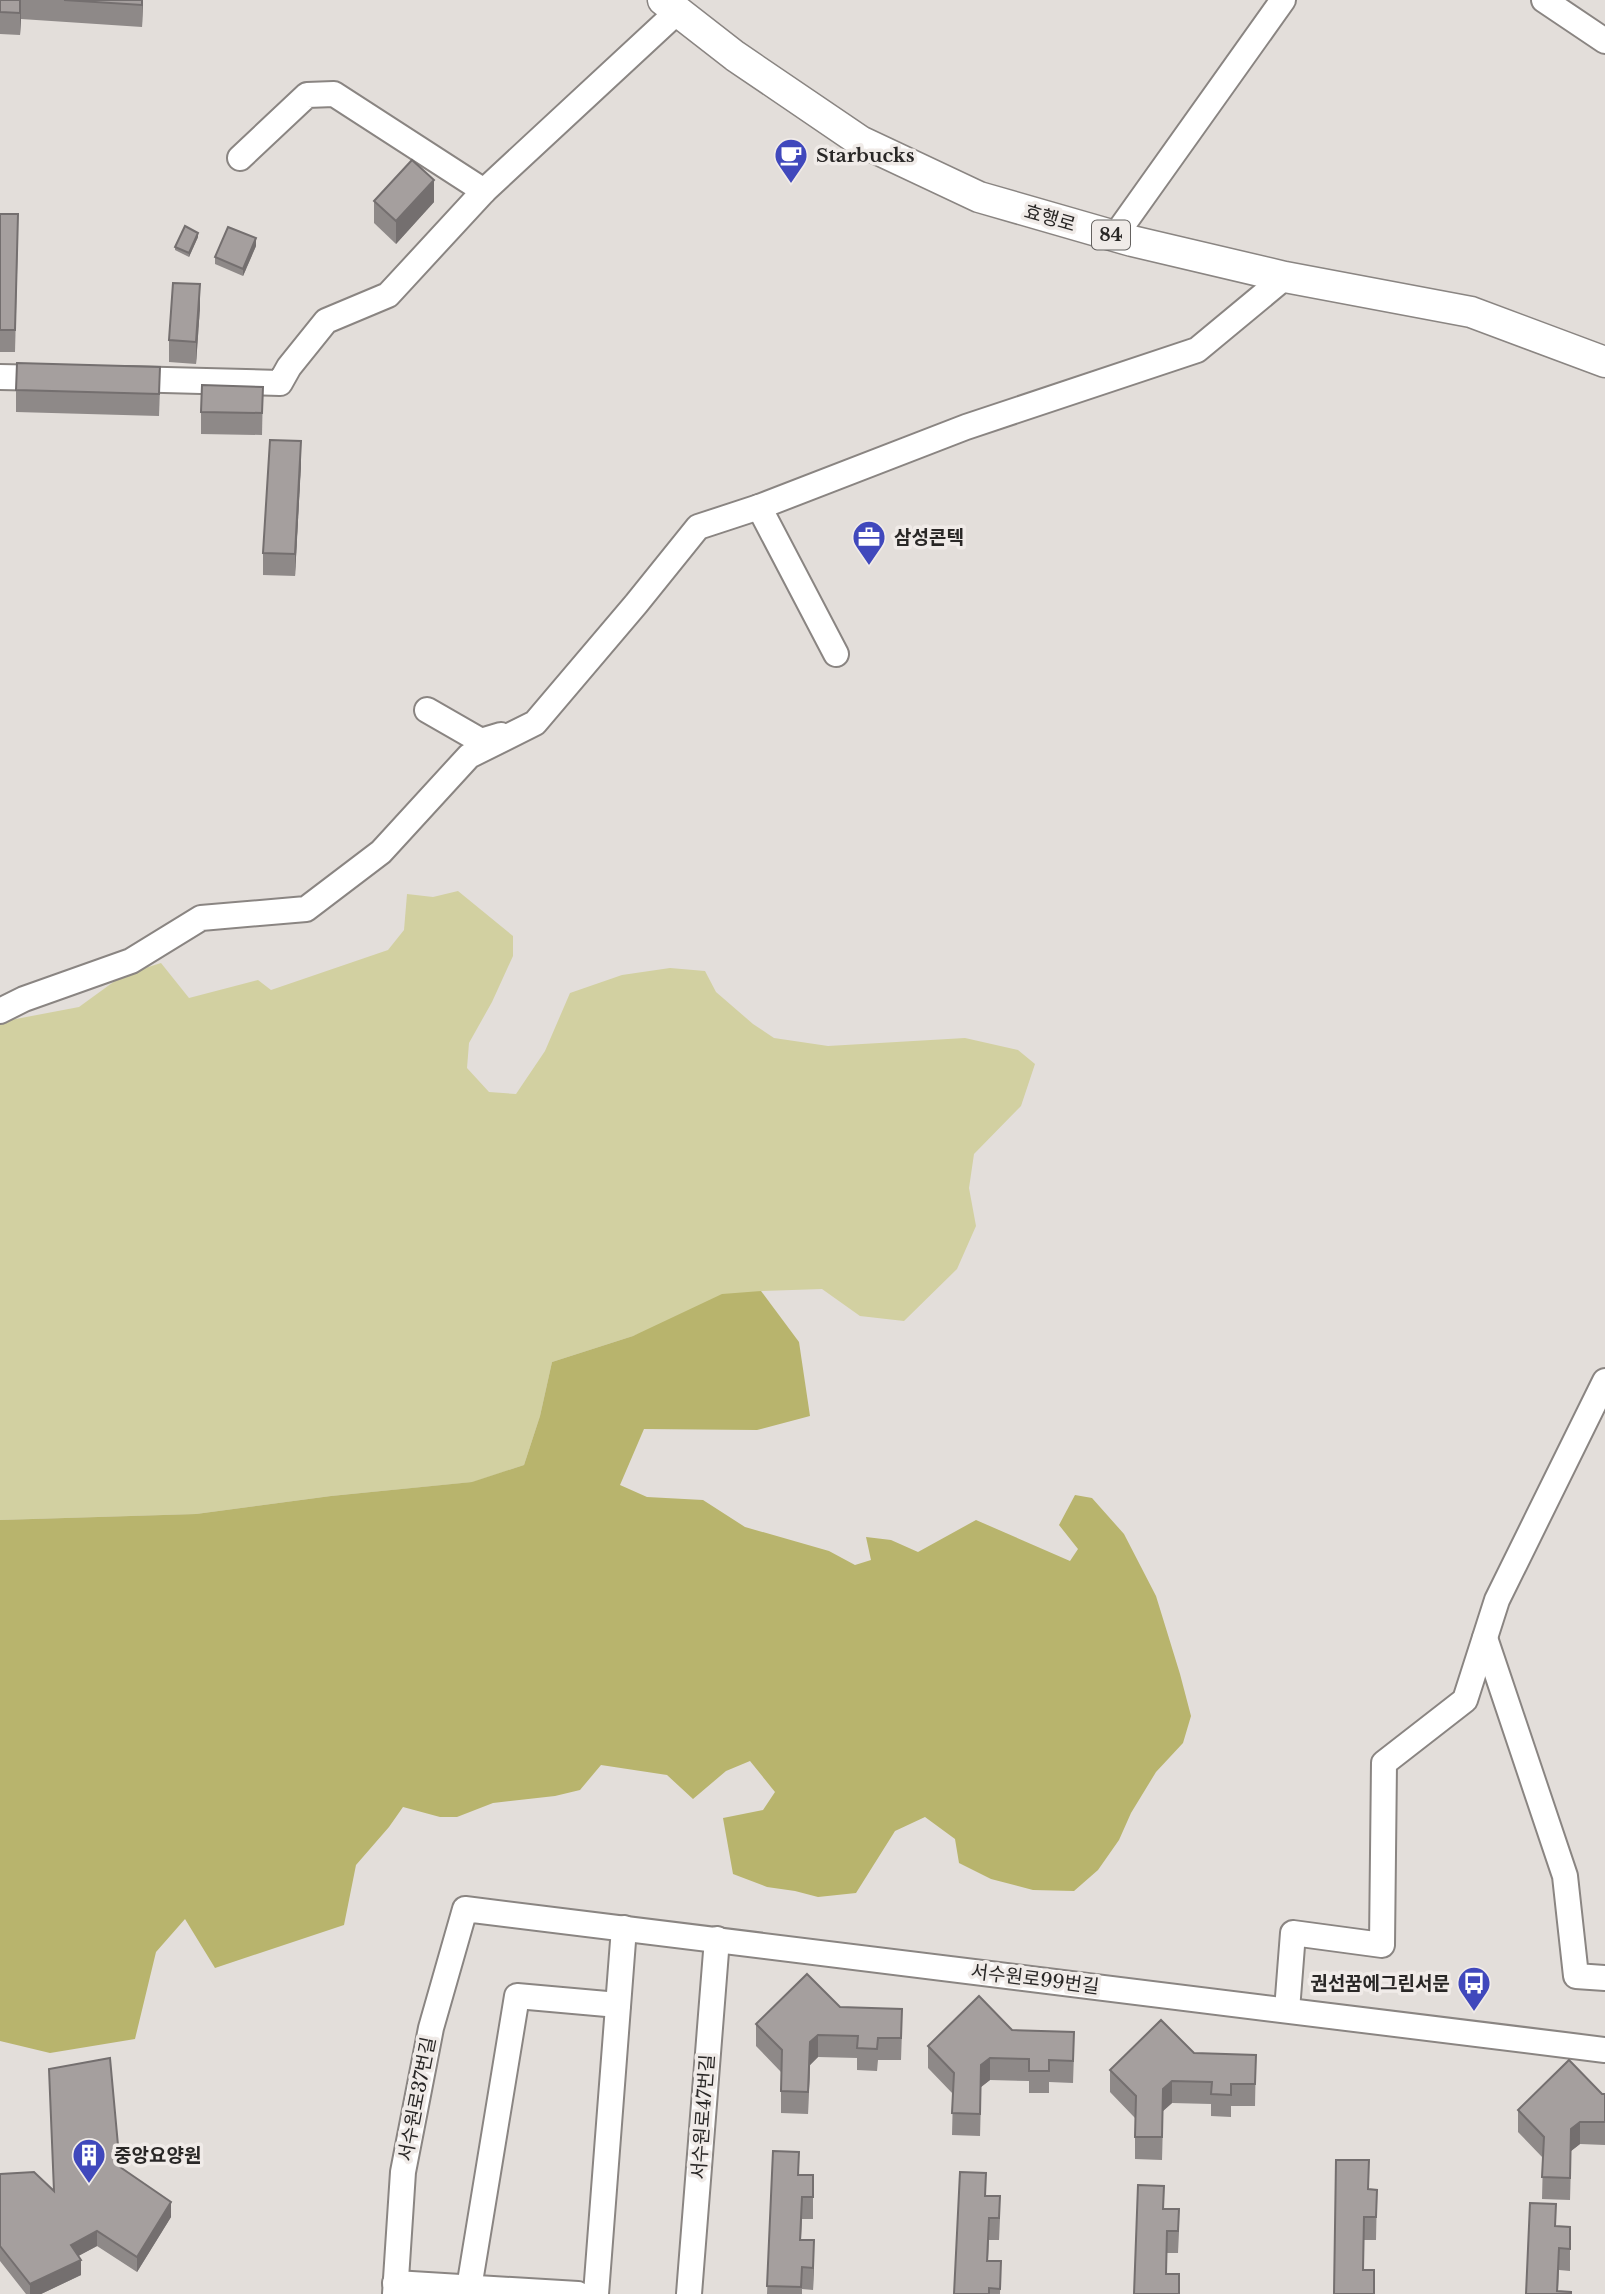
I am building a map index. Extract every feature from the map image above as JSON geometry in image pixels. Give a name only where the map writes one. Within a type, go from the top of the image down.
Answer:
[{"type":"main road","name":"효행로","points":[[670,6],[735,56],[860,141],[979,197],[1115,236],[1285,277],[1471,312],[1605,362]]},
{"type":"street","points":[[1115,236],[1283,0]]},
{"type":"street","points":[[1544,0],[1605,41]]},
{"type":"street","points":[[107,379],[280,383],[289,367],[326,321],[388,295],[484,191],[670,6]]},
{"type":"street","points":[[240,158],[307,95],[334,94],[484,191]]},
{"type":"street","points":[[0,1011],[23,999],[131,961],[201,918],[306,909],[381,852],[469,756],[535,723],[698,527],[759,507],[965,427],[1197,350],[1285,277]]},
{"type":"street","points":[[0,377],[67,378]]},
{"type":"street","points":[[759,507],[836,654]]},
{"type":"street","points":[[427,710],[481,741],[535,723]]},
{"type":"street","points":[[1287,2010],[1293,1933],[1382,1945],[1384,1763],[1465,1700],[1497,1600],[1605,1381]]},
{"type":"street","points":[[1485,1638],[1565,1876],[1576,1976],[1605,1978]]},
{"type":"street","name":"서수원로99번길","points":[[465,1909],[1605,2050]]},
{"type":"street","name":"서수원로37번길","points":[[395,2289],[403,2172],[430,2028],[465,1909]]},
{"type":"street","points":[[596,2294],[624,1928]]},
{"type":"street","name":"서수원로47번길","points":[[689,2294],[717,1939]]},
{"type":"street","points":[[469,2288],[517,1996],[618,2005]]},
{"type":"street","points":[[395,2289],[469,2288],[578,2294]]},
{"type":"shaded area","points":[[458,891],[513,936],[513,956],[469,1043],[467,1068],[489,1092],[516,1094],[545,1051],[570,993],[622,975],[670,968],[705,971],[716,992],[774,1038],[828,1046],[965,1038],[1018,1050],[1035,1064],[1021,1106],[974,1154],[969,1188],[976,1226],[957,1269],[904,1321],[860,1316],[822,1289],[761,1291],[552,1362],[540,1416],[524,1465],[473,1482],[331,1496],[196,1514],[0,1520],[0,1022],[79,1007],[123,975],[161,963],[189,998],[258,980],[271,990],[388,950],[404,930],[407,894],[433,897]]},
{"type":"shaded area","points":[[761,1291],[799,1342],[810,1416],[757,1430],[644,1429],[620,1485],[647,1497],[703,1500],[745,1527],[829,1551],[855,1565],[871,1560],[866,1537],[891,1540],[918,1552],[976,1520],[1070,1561],[1078,1549],[1059,1525],[1075,1495],[1092,1498],[1124,1534],[1156,1596],[1191,1716],[1183,1743],[1156,1772],[1131,1813],[1119,1840],[1098,1870],[1074,1891],[1033,1890],[991,1879],[959,1863],[955,1839],[925,1817],[895,1831],[856,1893],[818,1897],[767,1887],[733,1874],[723,1818],[763,1810],[775,1792],[750,1761],[726,1771],[693,1799],[667,1775],[601,1765],[580,1790],[555,1796],[493,1803],[457,1817],[440,1817],[403,1807],[356,1865],[344,1925],[215,1968],[185,1919],[156,1952],[135,2039],[50,2053],[0,2041],[0,1520],[196,1514],[331,1496],[472,1482],[524,1465],[540,1416],[552,1362],[633,1336],[722,1294]]},
{"type":"building","points":[[0,0],[20,0],[20,13],[0,12]]},
{"type":"building","points":[[64,0],[142,0],[142,5]]},
{"type":"building","points":[[412,160],[434,180],[396,221],[374,201]]},
{"type":"building","points":[[0,214],[18,214],[15,330],[0,330]]},
{"type":"building","points":[[185,226],[198,233],[189,253],[175,247]]},
{"type":"building","points":[[228,227],[256,238],[243,269],[215,257]]},
{"type":"building","points":[[173,283],[200,284],[196,342],[169,340]]},
{"type":"building","points":[[17,363],[160,367],[159,394],[16,390]]},
{"type":"building","points":[[202,385],[263,387],[262,413],[201,412]]},
{"type":"building","points":[[270,440],[301,441],[295,554],[263,553]]},
{"type":"building","points":[[807,1974],[840,2007],[902,2009],[901,2038],[878,2038],[877,2049],[857,2048],[858,2036],[818,2035],[810,2042],[808,2092],[781,2091],[782,2050],[756,2024]]},
{"type":"building","points":[[979,1996],[1012,2030],[1074,2032],[1073,2061],[1049,2060],[1049,2071],[1029,2071],[1029,2059],[990,2058],[981,2065],[980,2114],[952,2113],[954,2073],[928,2046]]},
{"type":"building","points":[[1161,2020],[1194,2053],[1256,2055],[1255,2084],[1231,2084],[1231,2095],[1211,2094],[1212,2082],[1172,2081],[1163,2089],[1162,2137],[1135,2137],[1136,2096],[1110,2070]]},
{"type":"building","name":"중앙요양원","points":[[110,2058],[120,2167],[171,2202],[137,2257],[97,2231],[71,2245],[81,2260],[30,2284],[0,2246],[0,2174],[34,2172],[54,2191],[49,2069]]},
{"type":"building","points":[[1569,2060],[1605,2094],[1605,2122],[1580,2122],[1571,2129],[1570,2178],[1542,2177],[1544,2137],[1518,2110]]},
{"type":"building","points":[[773,2151],[799,2152],[798,2175],[813,2175],[813,2197],[802,2197],[800,2240],[814,2240],[813,2268],[802,2267],[801,2287],[767,2286]]},
{"type":"building","points":[[1336,2160],[1369,2160],[1368,2189],[1377,2190],[1376,2217],[1364,2217],[1363,2270],[1374,2270],[1374,2294],[1334,2294]]},
{"type":"building","points":[[960,2172],[986,2173],[985,2196],[1000,2196],[999,2218],[989,2218],[987,2261],[1001,2261],[1000,2289],[989,2288],[989,2294],[954,2294]]},
{"type":"building","points":[[1138,2185],[1164,2186],[1163,2209],[1179,2209],[1178,2231],[1167,2231],[1166,2274],[1179,2274],[1179,2294],[1134,2294]]},
{"type":"building","points":[[1530,2203],[1556,2204],[1555,2226],[1570,2227],[1570,2249],[1559,2248],[1557,2291],[1571,2294],[1526,2294]]},
{"type":"place","name":"Starbucks","points":[[791,185]]},
{"type":"place","name":"삼성콘텍","points":[[869,567]]},
{"type":"place","name":"권선꿈에그린서문","points":[[1474,2013]]},
{"type":"place","name":"중앙요양원","points":[[89,2185]]}]
